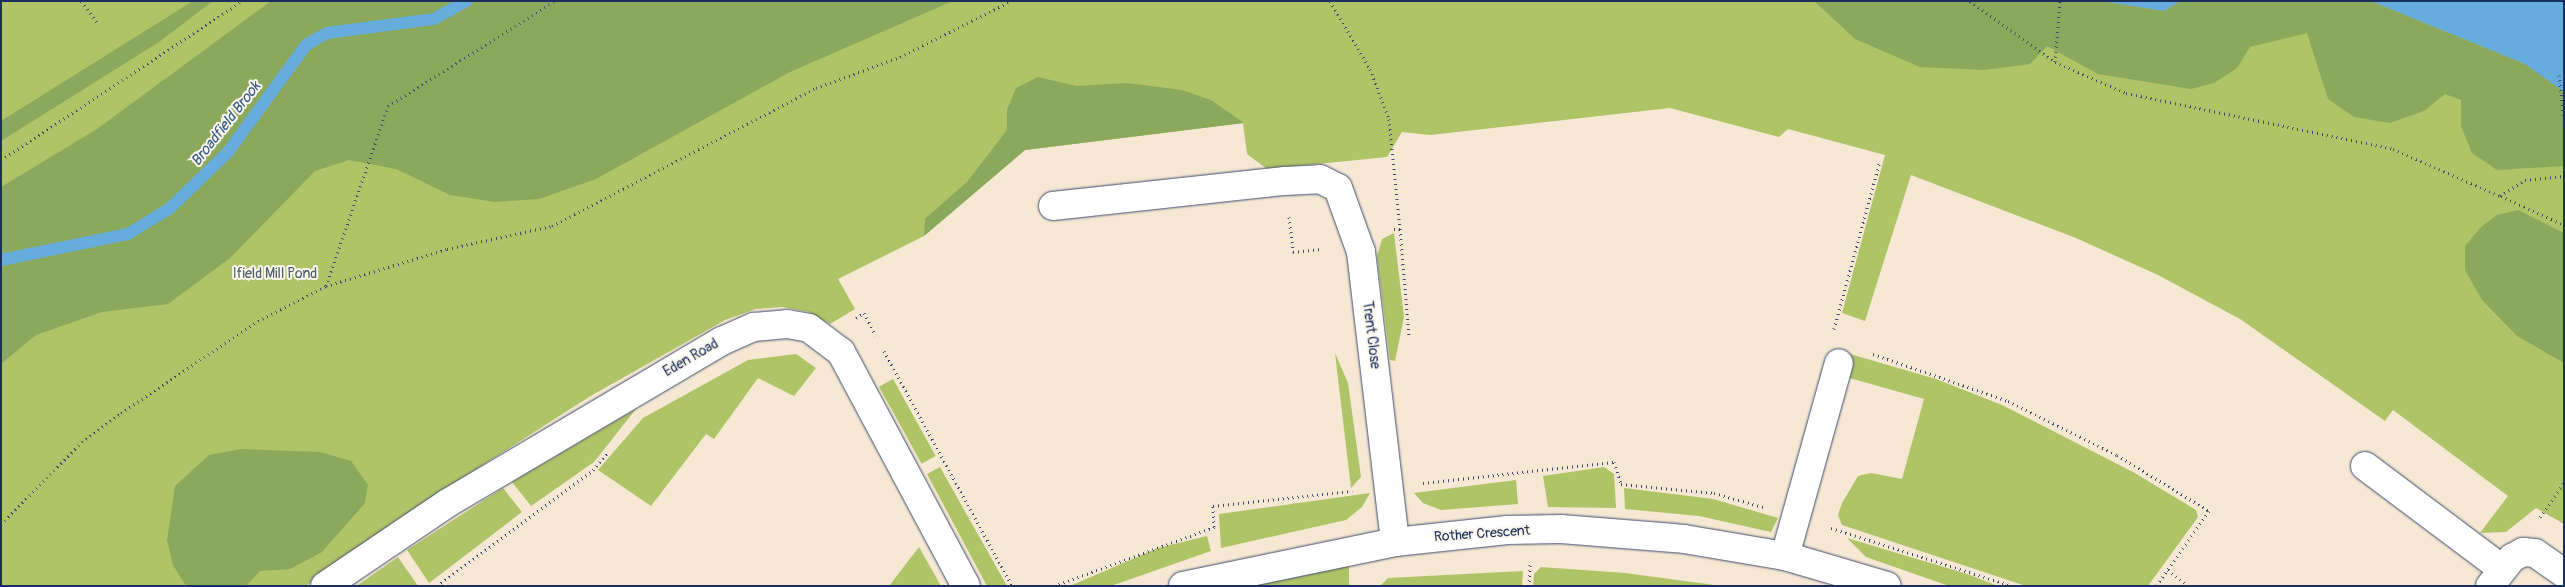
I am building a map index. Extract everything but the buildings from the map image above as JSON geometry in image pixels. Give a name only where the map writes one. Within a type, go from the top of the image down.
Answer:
[{"type":"street","name":"Trent Close","points":[[1053,206],[1285,181],[1320,179],[1338,188],[1353,236],[1361,252],[1395,542]]},
{"type":"street","name":"Eden Road","points":[[325,586],[461,494],[722,341],[770,324],[808,328],[824,336],[852,369],[966,586]]},
{"type":"street","points":[[1785,556],[1841,354]]},
{"type":"street","points":[[2365,466],[2496,578],[2522,552],[2535,553],[2564,573]]},
{"type":"street","name":"Rother Crescent","points":[[1183,586],[1395,542],[1507,530],[1561,529],[1684,539],[1785,556],[1887,586]]},
{"type":"path","points":[[81,1],[97,22]]},
{"type":"path","points":[[1,160],[242,1]]},
{"type":"path","points":[[326,286],[388,106],[555,1]]},
{"type":"path","points":[[1,524],[82,442],[121,412],[258,321],[326,286],[447,249],[552,226],[816,88],[900,57],[1011,1]]},
{"type":"path","points":[[1330,1],[1370,69],[1389,119],[1400,219],[1400,229],[1353,236]]},
{"type":"path","points":[[1970,1],[2054,62],[2126,93],[2393,149],[2564,225]]},
{"type":"path","points":[[2054,62],[2054,32],[2060,1]]},
{"type":"path","points":[[2559,75],[2564,120]]},
{"type":"path","points":[[1880,161],[1830,341],[1841,354],[1932,371],[2008,401],[2180,491],[2208,511],[2156,586]]},
{"type":"path","points":[[2500,196],[2525,180],[2564,176]]},
{"type":"path","points":[[824,336],[864,313],[878,339]]},
{"type":"path","points":[[882,347],[1012,586]]},
{"type":"path","points":[[437,586],[593,470],[611,449]]},
{"type":"path","points":[[2168,570],[2189,586]]},
{"type":"green space","name":"Ifield Mill Pond","points":[[1,1],[2564,1],[2564,524],[2536,508],[2506,532],[2480,533],[2508,496],[2393,410],[2385,421],[2240,319],[2158,275],[2076,238],[1911,175],[1865,321],[1842,313],[1885,155],[1788,129],[1779,137],[1670,108],[1430,135],[1402,132],[1387,157],[1267,169],[1247,154],[1243,123],[1025,150],[924,236],[838,279],[855,309],[830,324],[809,312],[782,307],[756,309],[725,320],[589,397],[392,523],[306,586],[1,586]]},
{"type":"green space","points":[[193,1],[213,1],[159,42],[1,141],[1,121]]},
{"type":"green space","points":[[271,1],[953,1],[790,72],[596,179],[539,199],[495,202],[450,195],[396,169],[349,160],[315,171],[230,258],[168,304],[102,312],[36,335],[1,364],[1,187],[97,129]]},
{"type":"green space","points":[[1814,1],[2101,1],[2164,11],[2180,1],[2371,1],[2525,64],[2556,84],[2564,92],[2564,166],[2497,170],[2472,153],[2461,126],[2461,100],[2445,94],[2424,111],[2390,123],[2354,117],[2328,99],[2307,33],[2250,47],[2237,68],[2214,83],[2191,89],[2098,74],[2047,46],[2030,64],[1984,70],[1920,67],[1855,39]]},
{"type":"green space","points":[[1038,77],[1076,86],[1126,83],[1182,90],[1211,100],[1244,123],[1025,150],[924,236],[925,219],[967,182],[1007,130],[1007,110],[1016,88]]},
{"type":"green space","points":[[2518,210],[2564,233],[2564,363],[2517,336],[2482,300],[2465,270],[2465,246],[2481,227],[2497,215]]},
{"type":"green space","points":[[1394,233],[1404,317],[1395,361],[1390,360],[1377,256],[1382,239]]},
{"type":"green space","points":[[1335,353],[1348,383],[1361,477],[1351,488]]},
{"type":"green space","points":[[796,354],[816,368],[794,396],[758,378],[714,439],[706,434],[651,506],[598,470],[643,418],[748,360]]},
{"type":"green space","points":[[1850,354],[1936,379],[2002,405],[2133,472],[2196,510],[2198,517],[2148,586],[2026,586],[1842,525],[1838,515],[1842,503],[1858,476],[1871,473],[1902,479],[1924,399],[1846,377]]},
{"type":"green space","points":[[893,379],[936,456],[922,464],[879,387]]},
{"type":"green space","points":[[636,409],[594,462],[531,506],[512,482]]},
{"type":"green space","points":[[241,449],[320,452],[351,461],[368,485],[365,503],[322,552],[290,569],[260,571],[246,586],[186,586],[173,565],[167,540],[175,486],[209,455]]},
{"type":"green space","points":[[940,467],[1007,586],[987,586],[927,474]]},
{"type":"green space","points":[[1604,467],[1614,474],[1616,508],[1548,507],[1543,476]]},
{"type":"green space","points":[[1516,480],[1518,504],[1441,510],[1423,503],[1414,493]]},
{"type":"green space","points":[[503,488],[522,512],[429,583],[407,550]]},
{"type":"green space","points":[[1624,488],[1713,499],[1778,518],[1771,532],[1699,516],[1625,509]]},
{"type":"green space","points":[[1370,493],[1362,507],[1346,520],[1221,548],[1219,514]]},
{"type":"green space","points":[[1207,536],[1211,551],[1111,586],[1070,586],[1158,548]]},
{"type":"green space","points":[[1847,538],[1967,574],[1998,586],[1949,586],[1866,557]]},
{"type":"green space","points":[[919,547],[941,586],[889,586]]},
{"type":"green space","points":[[398,557],[418,586],[357,586],[358,585]]},
{"type":"green space","points":[[1341,563],[1349,566],[1349,586],[1239,586]]},
{"type":"green space","points":[[1541,567],[1625,573],[1722,586],[1533,586],[1534,574]]},
{"type":"green space","points":[[1523,571],[1522,586],[1380,586],[1388,578]]},
{"type":"water","points":[[2101,1],[2180,1],[2164,11]]},
{"type":"water","points":[[2371,1],[2564,1],[2564,92],[2525,64]]},
{"type":"waterway","name":"Broadfield Brook","points":[[1,260],[128,234],[169,209],[228,152],[306,45],[327,33],[434,19],[467,1]]}]
